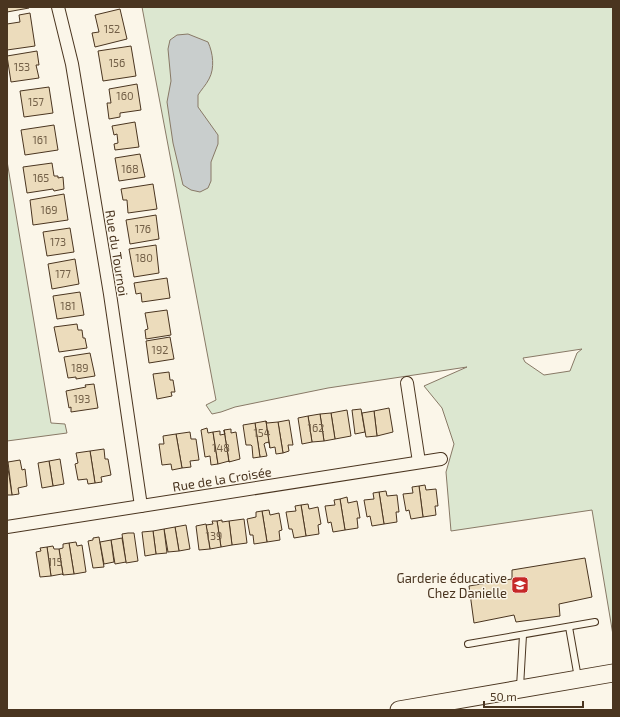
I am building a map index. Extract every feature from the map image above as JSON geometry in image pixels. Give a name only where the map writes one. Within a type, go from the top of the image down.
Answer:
[{"type":"main road","points":[[399,710],[613,673]]},
{"type":"street","name":"Rue du Tournoi","points":[[58,7],[72,64],[111,302],[141,506]]},
{"type":"street","points":[[407,382],[419,462]]},
{"type":"street","name":"Rue de la Croisée","points":[[7,527],[441,459]]},
{"type":"lane","points":[[468,644],[595,622]]},
{"type":"lane","points":[[569,627],[578,679]]},
{"type":"lane","points":[[520,689],[523,635]]},
{"type":"green space","points":[[142,7],[613,7],[613,635],[592,510],[451,531],[446,472],[454,444],[442,408],[424,386],[467,367],[328,388],[235,407],[212,414],[206,405],[216,400]],"holes":[[[582,349],[577,353],[570,371],[544,375],[525,362],[523,358]]]},
{"type":"green space","points":[[7,161],[51,423],[65,424],[67,433],[7,441]]},
{"type":"shaded area","points":[[188,34],[208,42],[213,60],[211,75],[198,95],[198,107],[218,135],[218,144],[211,162],[211,181],[208,188],[200,192],[191,190],[183,185],[173,143],[167,102],[171,81],[168,49],[170,40],[177,35]]},
{"type":"building","points":[[7,7],[29,7],[29,8],[7,12]]},
{"type":"building","points":[[120,9],[127,39],[95,47],[92,33],[99,32],[95,15]]},
{"type":"building","points":[[30,13],[35,46],[7,50],[7,24],[20,22],[19,15]]},
{"type":"building","points":[[131,46],[136,76],[103,81],[98,51]]},
{"type":"building","points":[[37,51],[39,65],[36,65],[39,78],[11,82],[7,56]]},
{"type":"building","points":[[137,84],[141,110],[120,113],[120,117],[109,119],[107,103],[111,103],[109,89]]},
{"type":"building","points":[[49,87],[53,113],[24,117],[20,91]]},
{"type":"building","points":[[135,122],[139,147],[115,150],[114,144],[118,143],[117,134],[114,135],[112,126]]},
{"type":"building","points":[[54,125],[58,150],[25,155],[21,130]]},
{"type":"building","points":[[140,154],[145,177],[119,181],[115,158]]},
{"type":"building","points":[[52,163],[54,176],[58,176],[58,178],[63,177],[64,189],[27,193],[23,167]]},
{"type":"building","points":[[153,184],[157,209],[128,213],[127,200],[123,200],[121,189]]},
{"type":"building","points":[[64,194],[68,220],[33,225],[30,200]]},
{"type":"building","points":[[156,215],[159,239],[130,244],[126,220]]},
{"type":"building","points":[[70,228],[74,252],[47,256],[43,232]]},
{"type":"building","points":[[156,245],[159,273],[134,277],[129,249]]},
{"type":"building","points":[[75,259],[79,284],[52,289],[48,264]]},
{"type":"building","points":[[167,278],[170,298],[142,302],[141,293],[136,294],[134,283]]},
{"type":"building","points":[[80,292],[84,315],[57,319],[53,296]]},
{"type":"building","points":[[167,310],[171,335],[146,339],[145,330],[148,329],[145,313]]},
{"type":"building","points":[[77,324],[78,330],[82,330],[87,348],[59,352],[54,327]]},
{"type":"building","points":[[170,337],[174,359],[149,363],[146,341]]},
{"type":"building","points":[[90,353],[95,376],[76,379],[76,377],[68,378],[64,357]]},
{"type":"building","points":[[169,372],[170,380],[173,380],[175,392],[171,392],[172,396],[157,399],[153,374]]},
{"type":"building","points":[[94,384],[98,408],[71,412],[66,391],[86,387],[85,385]]},
{"type":"building","points":[[389,408],[393,432],[377,436],[374,411]]},
{"type":"building","points":[[361,409],[365,432],[355,434],[352,410]]},
{"type":"building","points":[[347,410],[351,436],[335,439],[331,413]]},
{"type":"building","points":[[374,411],[377,436],[366,437],[362,413]]},
{"type":"building","points":[[331,413],[335,439],[324,441],[320,414]]},
{"type":"building","points":[[320,414],[324,441],[312,442],[308,416]]},
{"type":"building","points":[[308,416],[312,442],[302,444],[298,418]]},
{"type":"building","points":[[289,420],[293,445],[288,445],[289,451],[283,453],[278,422]]},
{"type":"building","points":[[266,421],[270,448],[269,442],[265,443],[267,456],[260,457],[255,423]]},
{"type":"building","points":[[266,421],[267,423],[278,422],[283,453],[276,454],[275,447],[270,448]]},
{"type":"building","points":[[255,423],[260,457],[253,458],[252,446],[246,445],[243,425]]},
{"type":"building","points":[[207,428],[208,433],[213,432],[218,464],[211,465],[210,456],[205,457],[201,430]]},
{"type":"building","points":[[231,429],[231,433],[236,432],[240,459],[229,462],[224,430]]},
{"type":"building","points":[[220,431],[220,435],[225,434],[229,461],[218,464],[213,432]]},
{"type":"building","points":[[190,432],[191,439],[196,439],[199,460],[190,461],[191,467],[182,468],[176,434]]},
{"type":"building","points":[[176,434],[182,468],[172,470],[171,464],[162,465],[159,444],[164,444],[163,436]]},
{"type":"building","points":[[104,449],[105,459],[108,459],[111,475],[101,477],[102,482],[95,483],[90,451]]},
{"type":"building","points":[[90,451],[95,483],[88,484],[87,479],[78,480],[75,464],[78,463],[76,453]]},
{"type":"building","points":[[60,459],[64,484],[53,486],[49,461]]},
{"type":"building","points":[[20,460],[22,470],[25,469],[27,486],[18,488],[19,494],[12,495],[8,462]]},
{"type":"building","points":[[49,461],[53,486],[42,488],[38,463]]},
{"type":"building","points":[[7,462],[12,495],[7,495]]},
{"type":"building","points":[[425,485],[426,490],[436,489],[438,506],[435,506],[436,515],[423,517],[419,486]]},
{"type":"building","points":[[419,486],[423,517],[411,519],[409,510],[406,511],[403,494],[413,493],[412,487]]},
{"type":"building","points":[[386,491],[387,496],[397,495],[399,512],[396,512],[397,522],[384,524],[379,492]]},
{"type":"building","points":[[379,492],[384,524],[372,526],[370,516],[367,517],[364,500],[374,499],[373,493]]},
{"type":"building","points":[[347,497],[348,503],[357,501],[360,518],[357,518],[358,528],[345,530],[340,499]]},
{"type":"building","points":[[340,499],[345,530],[333,532],[331,522],[328,523],[325,506],[335,505],[334,500]]},
{"type":"building","points":[[308,504],[309,509],[318,507],[321,524],[318,525],[319,534],[306,536],[301,505]]},
{"type":"building","points":[[301,505],[306,536],[294,538],[292,529],[289,529],[286,512],[296,511],[295,506]]},
{"type":"building","points":[[269,510],[270,515],[279,513],[282,530],[279,531],[280,540],[267,542],[262,511]]},
{"type":"building","points":[[262,511],[267,542],[254,544],[253,535],[250,535],[247,519],[256,517],[256,512]]},
{"type":"building","points":[[244,519],[247,543],[232,545],[229,521]]},
{"type":"building","points":[[222,520],[222,522],[229,521],[232,545],[221,547],[217,521]]},
{"type":"building","points":[[212,521],[217,521],[221,547],[210,549],[206,525],[213,524]]},
{"type":"building","points":[[206,524],[210,549],[199,550],[196,526]]},
{"type":"building","points":[[186,525],[190,549],[179,551],[175,527]]},
{"type":"building","points":[[175,527],[179,551],[168,552],[164,529]]},
{"type":"building","points":[[164,529],[167,553],[156,554],[153,531]]},
{"type":"building","points":[[153,531],[156,554],[145,556],[142,532]]},
{"type":"building","points":[[134,533],[138,561],[126,563],[122,534]]},
{"type":"building","points":[[99,537],[104,567],[93,568],[88,541]]},
{"type":"building","points":[[122,538],[126,562],[115,564],[111,540]]},
{"type":"building","points":[[111,540],[114,562],[104,564],[100,542]]},
{"type":"building","points":[[76,542],[77,546],[82,545],[86,572],[74,574],[69,543]]},
{"type":"building","points":[[69,543],[74,574],[63,575],[59,549],[63,548],[63,544]]},
{"type":"building","points":[[53,546],[54,549],[59,549],[63,575],[51,576],[47,547]]},
{"type":"building","points":[[47,547],[51,576],[40,577],[36,552],[41,551],[40,548]]},
{"type":"building","points":[[585,558],[592,597],[559,604],[560,616],[516,622],[514,615],[474,623],[469,586],[512,579],[512,570]]},
{"type":"place","name":"Garderie éducative Chez Danielle","points":[[520,585]]}]
